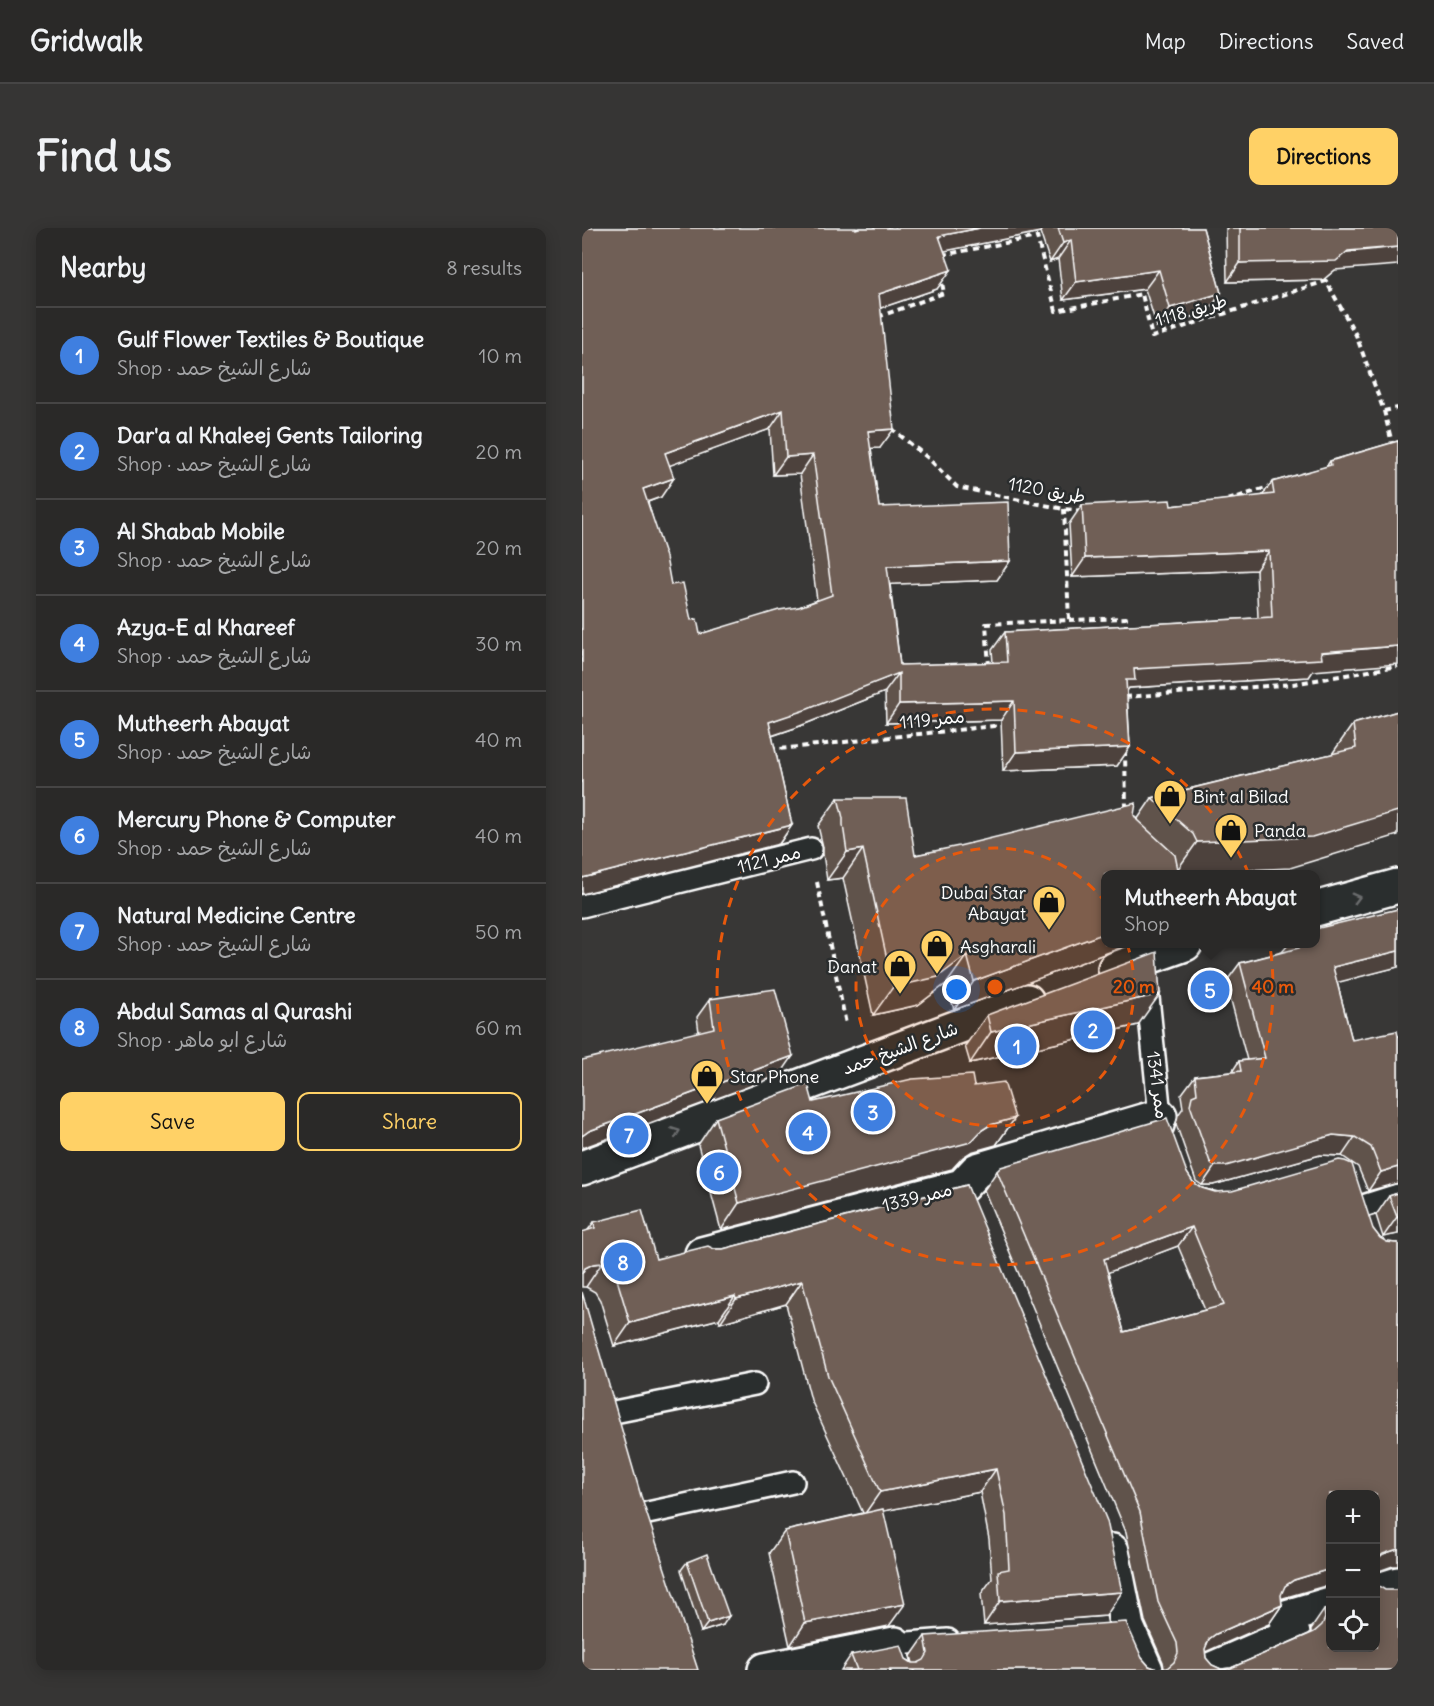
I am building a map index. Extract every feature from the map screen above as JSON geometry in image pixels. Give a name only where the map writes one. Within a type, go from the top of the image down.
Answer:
[{"type":"street","points":[[1320,908],[1398,886]]},
{"type":"street","points":[[1085,980],[1174,948]]},
{"type":"street","name":"شارع الشيخ حمد","points":[[582,1168],[1052,992]]},
{"type":"street","name":"ممر 1339","points":[[702,1254],[967,1197],[977,1170],[1160,1116]]},
{"type":"street","points":[[604,1380],[617,1424]]},
{"type":"street","points":[[633,1480],[654,1547]]},
{"type":"street","points":[[1104,1528],[1109,1539],[1115,1628],[1146,1670]]},
{"type":"street","points":[[1210,1670],[1293,1634],[1286,1617],[1326,1605]]},
{"type":"street","points":[[765,1670],[898,1657]]},
{"type":"lane","name":"ممر 1121","points":[[582,906],[811,849]]},
{"type":"lane","name":"ممر 1341","points":[[1147,987],[1160,1116],[1170,1147]]},
{"type":"lane","points":[[1353,1186],[1363,1216],[1398,1195]]},
{"type":"lane","points":[[617,1424],[755,1384]]},
{"type":"lane","points":[[643,1514],[793,1482]]},
{"type":"lane","points":[[898,1657],[964,1639]]},
{"type":"path","name":"طريق 1118","points":[[936,256],[1037,237],[1056,311],[1142,294],[1152,338],[1326,281],[1356,335],[1384,411]]},
{"type":"path","points":[[869,320],[944,293],[940,274]]},
{"type":"path","points":[[1395,454],[1384,411],[1398,408]]},
{"type":"path","name":"طريق 1120","points":[[889,426],[957,487],[1064,509],[1086,511]]},
{"type":"path","points":[[1382,449],[1393,445]]},
{"type":"path","points":[[1217,504],[1272,486]]},
{"type":"path","points":[[1064,509],[1069,620]]},
{"type":"path","points":[[990,669],[986,624],[1126,618],[1126,640]]},
{"type":"path","points":[[1124,709],[1124,697],[1293,684],[1398,666]]},
{"type":"path","name":"ممر 1119","points":[[762,752],[772,749],[994,726],[993,715]]},
{"type":"path","points":[[1125,745],[1126,816]]},
{"type":"path","name":"ممر 1121","points":[[811,849],[854,1065]]},
{"type":"building","points":[[582,228],[980,228],[939,236],[951,270],[879,294],[894,429],[868,431],[879,507],[1008,502],[1010,561],[887,566],[900,665],[1007,662],[1005,632],[1272,617],[1269,551],[1085,558],[1082,505],[1170,500],[1171,506],[1274,494],[1272,482],[1331,465],[1330,461],[1398,441],[1398,646],[1321,652],[1322,659],[1134,669],[1135,680],[1126,680],[1130,747],[1016,752],[1014,701],[899,704],[899,673],[769,722],[792,825],[582,878]],"holes":[[[783,410],[786,457],[813,455],[832,595],[799,607],[779,610],[700,634],[697,619],[691,620],[683,583],[671,585],[666,557],[643,489],[674,478],[665,453]]]},
{"type":"building","points":[[1058,228],[1203,228],[1221,293],[1170,308],[1159,270],[1076,282],[1071,240],[1063,243]]},
{"type":"building","points":[[1240,228],[1398,228],[1398,247],[1348,251],[1336,261],[1240,263]]},
{"type":"building","points":[[1398,711],[1398,811],[1312,837],[1197,842],[1193,834],[1152,798],[1356,748],[1353,724]]},
{"type":"building","points":[[838,798],[906,798],[915,855],[1136,803],[1134,815],[1137,820],[1175,855],[1178,870],[1101,870],[1101,934],[974,981],[967,955],[938,977],[893,987],[863,849],[847,852]]},
{"type":"building","points":[[1398,909],[1398,951],[1333,967],[1352,1040],[1397,1031],[1398,1167],[1381,1172],[1371,1147],[1355,1137],[1333,1135],[1226,1166],[1215,1166],[1210,1162],[1190,1105],[1192,1096],[1197,1094],[1195,1076],[1241,1071],[1239,1061],[1265,1058],[1240,963],[1299,948],[1320,948],[1320,928]]},
{"type":"building","points":[[1157,952],[1160,994],[991,1032],[987,1015]]},
{"type":"building","points":[[775,989],[793,1056],[589,1131],[582,1136],[582,1060],[714,1028],[710,999]]},
{"type":"building","points":[[972,1075],[974,1086],[1004,1082],[1015,1118],[990,1125],[971,1142],[739,1203],[716,1118],[808,1084],[813,1102],[912,1079]]},
{"type":"building","points":[[1167,1118],[1187,1173],[1193,1182],[1215,1192],[1232,1191],[1339,1160],[1352,1164],[1373,1229],[1380,1238],[1387,1242],[1398,1243],[1398,1549],[1380,1557],[1380,1490],[1326,1490],[1326,1570],[1294,1580],[1285,1586],[1281,1595],[1282,1605],[1216,1634],[1209,1639],[1205,1649],[1206,1658],[1212,1665],[1221,1669],[1231,1668],[1314,1632],[1322,1625],[1326,1609],[1326,1652],[1380,1652],[1380,1587],[1385,1590],[1398,1589],[1398,1670],[857,1670],[851,1655],[901,1645],[906,1659],[912,1663],[924,1660],[928,1653],[925,1636],[1126,1622],[1142,1658],[1149,1666],[1157,1669],[1167,1668],[1174,1662],[1178,1653],[1177,1643],[1158,1602],[1140,1512],[997,1171],[1001,1167]],"holes":[[[1192,1227],[1224,1305],[1124,1332],[1104,1259]]]},
{"type":"building","points":[[967,1185],[1107,1521],[1122,1592],[1000,1601],[998,1571],[1009,1569],[1006,1515],[996,1469],[880,1492],[828,1376],[802,1281],[736,1299],[735,1296],[630,1323],[612,1268],[602,1263],[593,1264],[585,1268],[582,1274],[582,1232],[595,1228],[594,1222],[642,1210],[656,1259],[708,1246],[723,1249]]},
{"type":"building","points":[[1398,1193],[1398,1217],[1397,1217],[1389,1196]]},
{"type":"building","points":[[582,1292],[641,1496],[698,1670],[582,1670]]},
{"type":"building","points":[[883,1509],[905,1604],[805,1623],[785,1531]]},
{"type":"building","points":[[707,1554],[729,1616],[708,1623],[687,1562]]},
{"type":"place","name":"Bint al Bilad","points":[[1170,825]]},
{"type":"place","name":"Panda","points":[[1231,859]]},
{"type":"place","name":"Dubai Star Abayat","points":[[1049,931]]},
{"type":"place","name":"Asgharali","points":[[937,975]]},
{"type":"place","name":"Mutheerh Abayat","points":[[1210,990]]},
{"type":"place","name":"Danat","points":[[900,995]]},
{"type":"place","name":"Dar'a al Khaleej Gents Tailoring","points":[[1093,1030]]},
{"type":"place","name":"Gulf Flower Textiles & Boutique","points":[[1017,1046]]},
{"type":"place","name":"Star Phone","points":[[707,1105]]},
{"type":"place","name":"Al Shabab Mobile","points":[[873,1112]]},
{"type":"place","name":"Azya-E al Khareef","points":[[808,1132]]},
{"type":"place","name":"Natural Medicine Centre","points":[[629,1135]]},
{"type":"place","name":"Mercury Phone & Computer","points":[[719,1172]]},
{"type":"place","name":"Abdul Samas al Qurashi","points":[[623,1262]]}]
